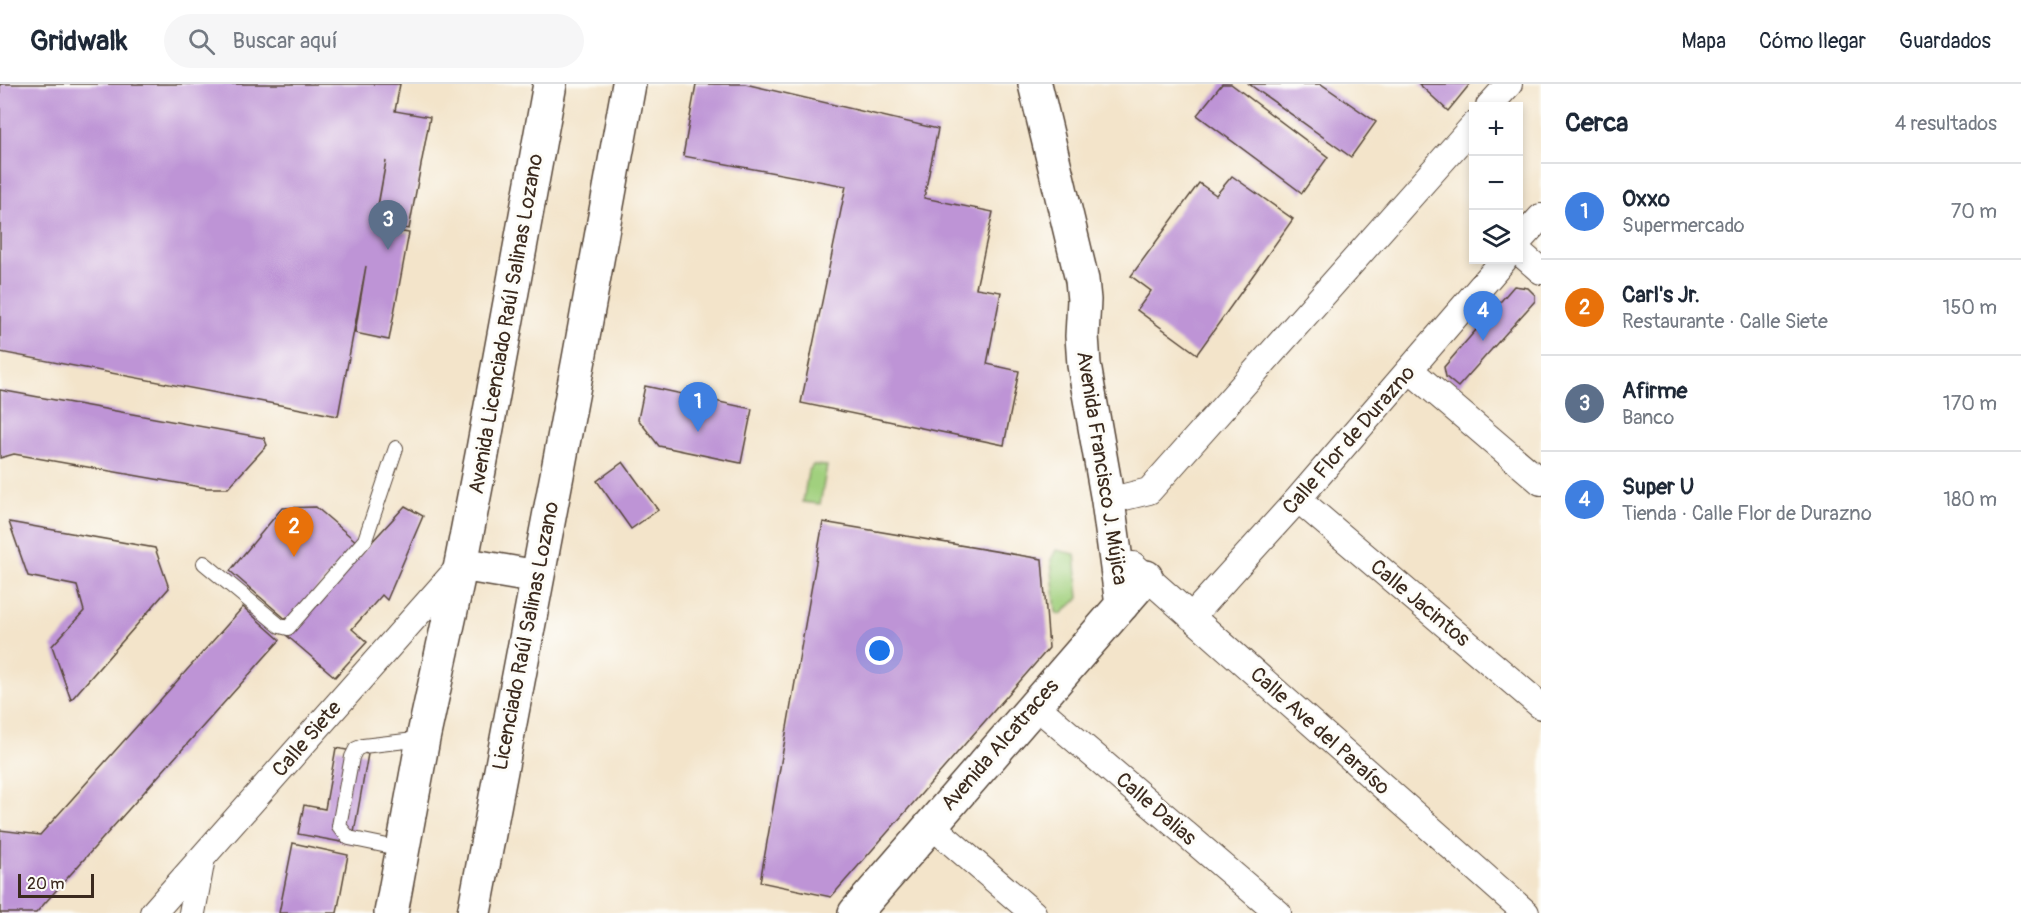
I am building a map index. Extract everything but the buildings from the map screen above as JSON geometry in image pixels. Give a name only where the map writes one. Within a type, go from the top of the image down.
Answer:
[{"type":"main road","name":"Avenida Licenciado Raúl Salinas Lozano","points":[[461,564],[550,84]]},
{"type":"main road","name":"Licenciado Raúl Salinas Lozano","points":[[474,913],[629,84]]},
{"type":"main road","name":"Avenida Francisco J. Mújica","points":[[1035,84],[1082,280],[1084,365],[1108,501],[1122,605]]},
{"type":"main road","points":[[391,913],[423,739],[461,564],[537,577]]},
{"type":"main road","name":"Avenida Alcatraces","points":[[855,913],[1146,577]]},
{"type":"street","points":[[1493,102],[1509,84]]},
{"type":"street","points":[[1108,501],[1149,491],[1469,129]]},
{"type":"street","points":[[1523,237],[1541,216]]},
{"type":"street","points":[[1523,255],[1541,271]]},
{"type":"street","name":"Calle Flor de Durazno","points":[[1191,617],[1298,499],[1501,264]]},
{"type":"street","points":[[1410,370],[1541,482]]},
{"type":"street","name":"Calle Jacintos","points":[[1298,499],[1541,706]]},
{"type":"street","name":"Calle Ave del Paraíso","points":[[1114,550],[1526,913]]},
{"type":"street","name":"Calle Siete","points":[[153,913],[461,564]]},
{"type":"street","name":"Calle Dalias","points":[[1035,705],[1278,913]]},
{"type":"street","points":[[931,825],[1033,913]]},
{"type":"street","points":[[192,913],[202,858]]},
{"type":"lane","points":[[204,563],[280,627],[288,627],[365,540],[396,448]]},
{"type":"lane","points":[[402,849],[349,838],[341,830],[339,826],[352,757],[356,748],[423,739]]},
{"type":"green space","points":[[813,465],[827,466],[820,504],[803,502],[808,472]]},
{"type":"green space","points":[[1056,550],[1075,554],[1079,598],[1060,615],[1056,612],[1051,560]]},
{"type":"place","name":"Afirme","points":[[388,250]]},
{"type":"place","name":"Super U","points":[[1483,341]]},
{"type":"place","name":"Oxxo","points":[[698,432]]},
{"type":"place","name":"Carl's Jr.","points":[[294,557]]}]
